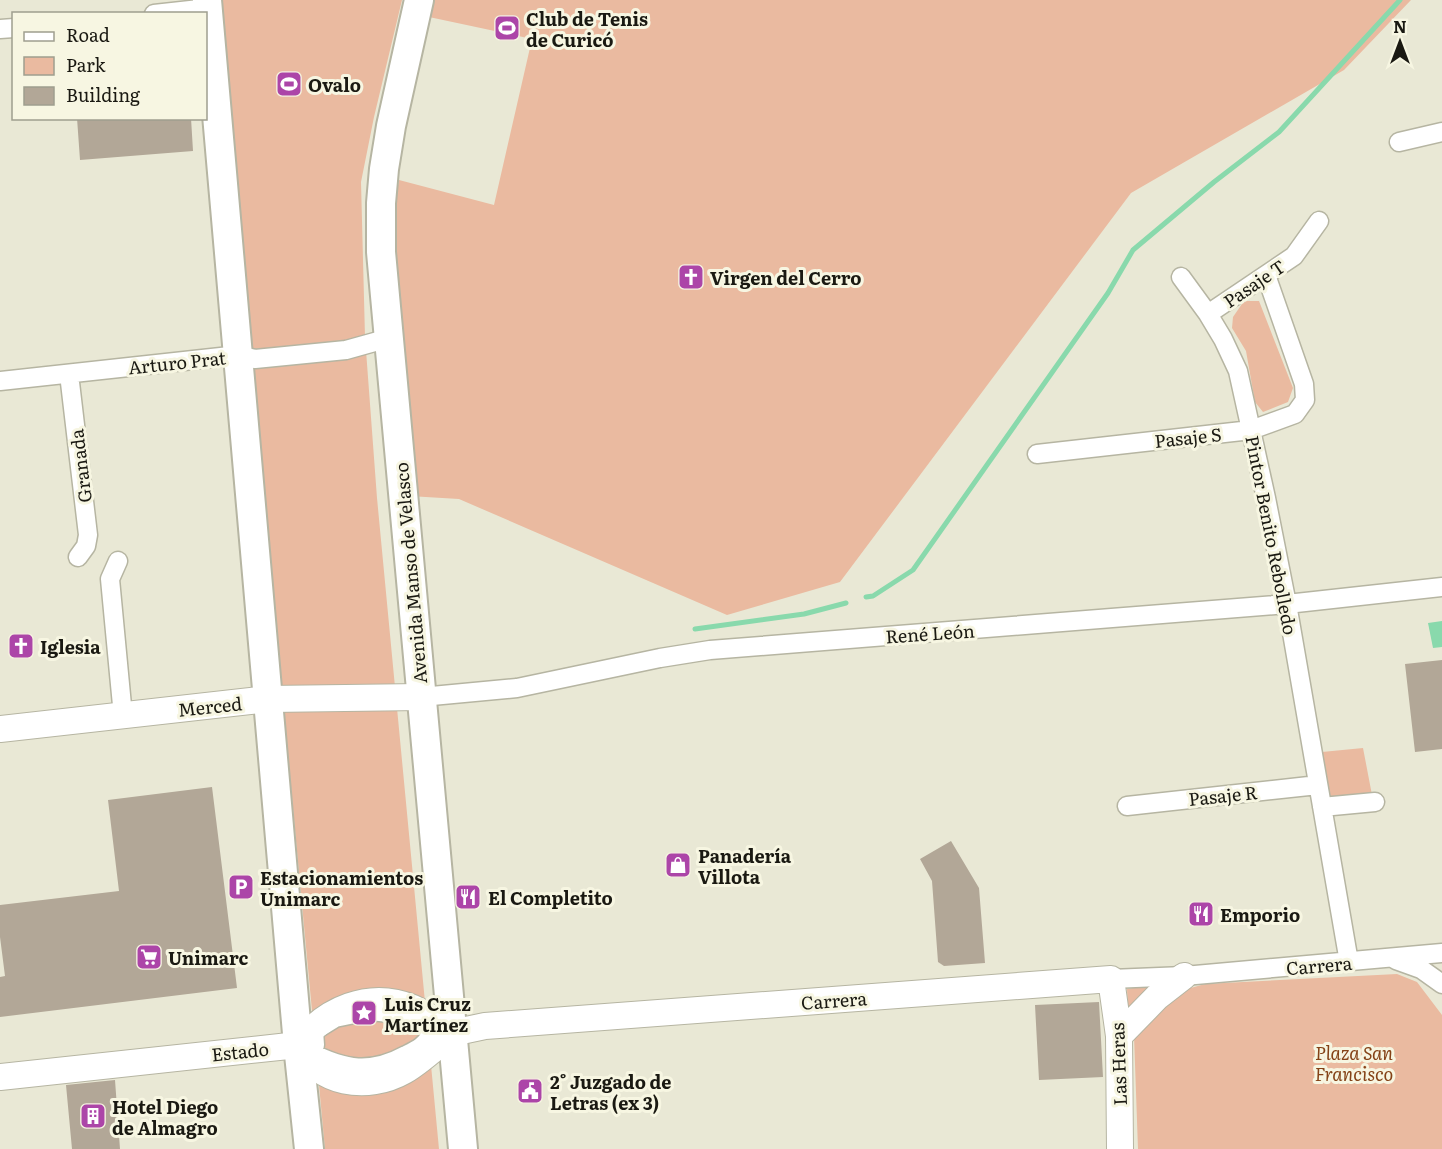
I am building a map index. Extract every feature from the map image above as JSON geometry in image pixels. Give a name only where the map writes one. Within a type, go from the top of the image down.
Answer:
[{"type":"main road","name":"Avenida Manso de Velasco","points":[[419,0],[384,168],[381,230],[463,1149]]},
{"type":"main road","points":[[208,4],[269,699],[307,1045],[309,1063],[328,1076],[351,1081],[376,1080],[403,1071],[452,1033],[412,1007],[388,1002],[373,1001],[345,1007],[317,1023],[307,1045],[309,1149]]},
{"type":"main road","name":"Merced","points":[[0,729],[269,699],[421,697]]},
{"type":"main road","points":[[1119,1036],[1157,997],[1184,976]]},
{"type":"main road","name":"Carrera","points":[[452,1033],[485,1026],[1111,979]]},
{"type":"main road","name":"Las Heras","points":[[1111,979],[1119,1036],[1121,1147]]},
{"type":"main road","name":"Estado","points":[[0,1077],[307,1045]]},
{"type":"street","points":[[165,12],[208,4]]},
{"type":"street","points":[[1399,142],[1442,132]]},
{"type":"street","name":"Pasaje T","points":[[1208,314],[1294,256],[1319,221]]},
{"type":"street","name":"Pasaje S","points":[[1037,454],[1251,430],[1295,414],[1305,400],[1304,384],[1266,275]]},
{"type":"street","name":"Pintor Benito Rebolledo","points":[[1181,277],[1208,314],[1238,371],[1287,604],[1349,962]]},
{"type":"street","name":"Arturo Prat","points":[[0,381],[239,355],[255,359],[346,350],[389,338]]},
{"type":"street","name":"Granada","points":[[69,374],[88,536],[86,546],[78,556]]},
{"type":"street","points":[[118,561],[110,579],[123,716]]},
{"type":"street","name":"René León","points":[[421,697],[517,688],[668,656],[710,650],[1287,604],[1442,587]]},
{"type":"street","name":"Pasaje R","points":[[1127,806],[1318,785]]},
{"type":"street","points":[[1322,807],[1375,802]]},
{"type":"street","name":"Carrera","points":[[1111,979],[1184,976],[1442,953]]},
{"type":"street","name":"Carrera","points":[[1393,958],[1421,969],[1442,984]]},
{"type":"street","points":[[369,1011],[414,1019],[428,1029],[430,1034],[429,1040],[416,1051],[393,1062],[373,1067],[356,1068],[335,1064],[310,1052],[307,1045],[314,1031],[335,1018],[369,1011]]},
{"type":"green space","points":[[217,0],[402,0],[361,182],[365,337],[377,498],[439,1149],[325,1149]]},
{"type":"green space","points":[[433,0],[1411,0],[1344,70],[1131,193],[840,582],[727,615],[459,499],[409,496],[391,224],[399,180],[494,205],[532,39],[429,17]]},
{"type":"green space","points":[[1244,301],[1259,301],[1293,388],[1288,402],[1263,412],[1255,402],[1246,351],[1232,328],[1233,317]]},
{"type":"green space","points":[[1363,748],[1372,795],[1329,799],[1322,752]]},
{"type":"green space","name":"Plaza San Francisco","points":[[1397,974],[1417,982],[1442,1015],[1442,1149],[1138,1149],[1134,1036],[1145,1018],[1187,989],[1205,984]]},
{"type":"green space","points":[[1151,985],[1128,1010],[1127,989]]},
{"type":"shaded area","points":[[1442,621],[1442,647],[1433,648],[1428,623]]},
{"type":"building","points":[[77,120],[191,120],[193,151],[80,160]]},
{"type":"building","points":[[1442,660],[1442,749],[1415,752],[1405,664]]},
{"type":"building","points":[[212,787],[237,988],[0,1017],[0,977],[5,976],[0,937],[0,905],[119,891],[108,800]]},
{"type":"building","points":[[951,841],[979,888],[985,963],[944,966],[938,962],[932,881],[920,859]]},
{"type":"building","points":[[1099,1002],[1103,1077],[1039,1080],[1035,1005]]},
{"type":"building","name":"Hotel Diego de Almagro","points":[[115,1080],[120,1149],[72,1149],[66,1085]]},
{"type":"waterway","points":[[866,597],[873,596],[913,570],[1108,293],[1133,250],[1214,182],[1279,132],[1400,0]]},
{"type":"waterway","points":[[695,629],[804,614],[846,603]]},
{"type":"place","name":"Club de Tenis de Curicó","points":[[507,28]]},
{"type":"place","name":"Ovalo","points":[[289,84]]},
{"type":"place","name":"Virgen del Cerro","points":[[691,277]]},
{"type":"place","name":"Iglesia","points":[[21,646]]},
{"type":"place","name":"Panadería Villota","points":[[678,865]]},
{"type":"place","name":"Estacionamientos Unimarc","points":[[241,887]]},
{"type":"place","name":"El Completito","points":[[468,897]]},
{"type":"place","name":"Emporio","points":[[1201,914]]},
{"type":"place","name":"Unimarc","points":[[149,957]]},
{"type":"place","name":"Luis Cruz Martínez","points":[[364,1013]]},
{"type":"place","name":"2° Juzgado de Letras (ex 3)","points":[[530,1091]]},
{"type":"place","name":"Hotel Diego de Almagro","points":[[93,1116]]}]
